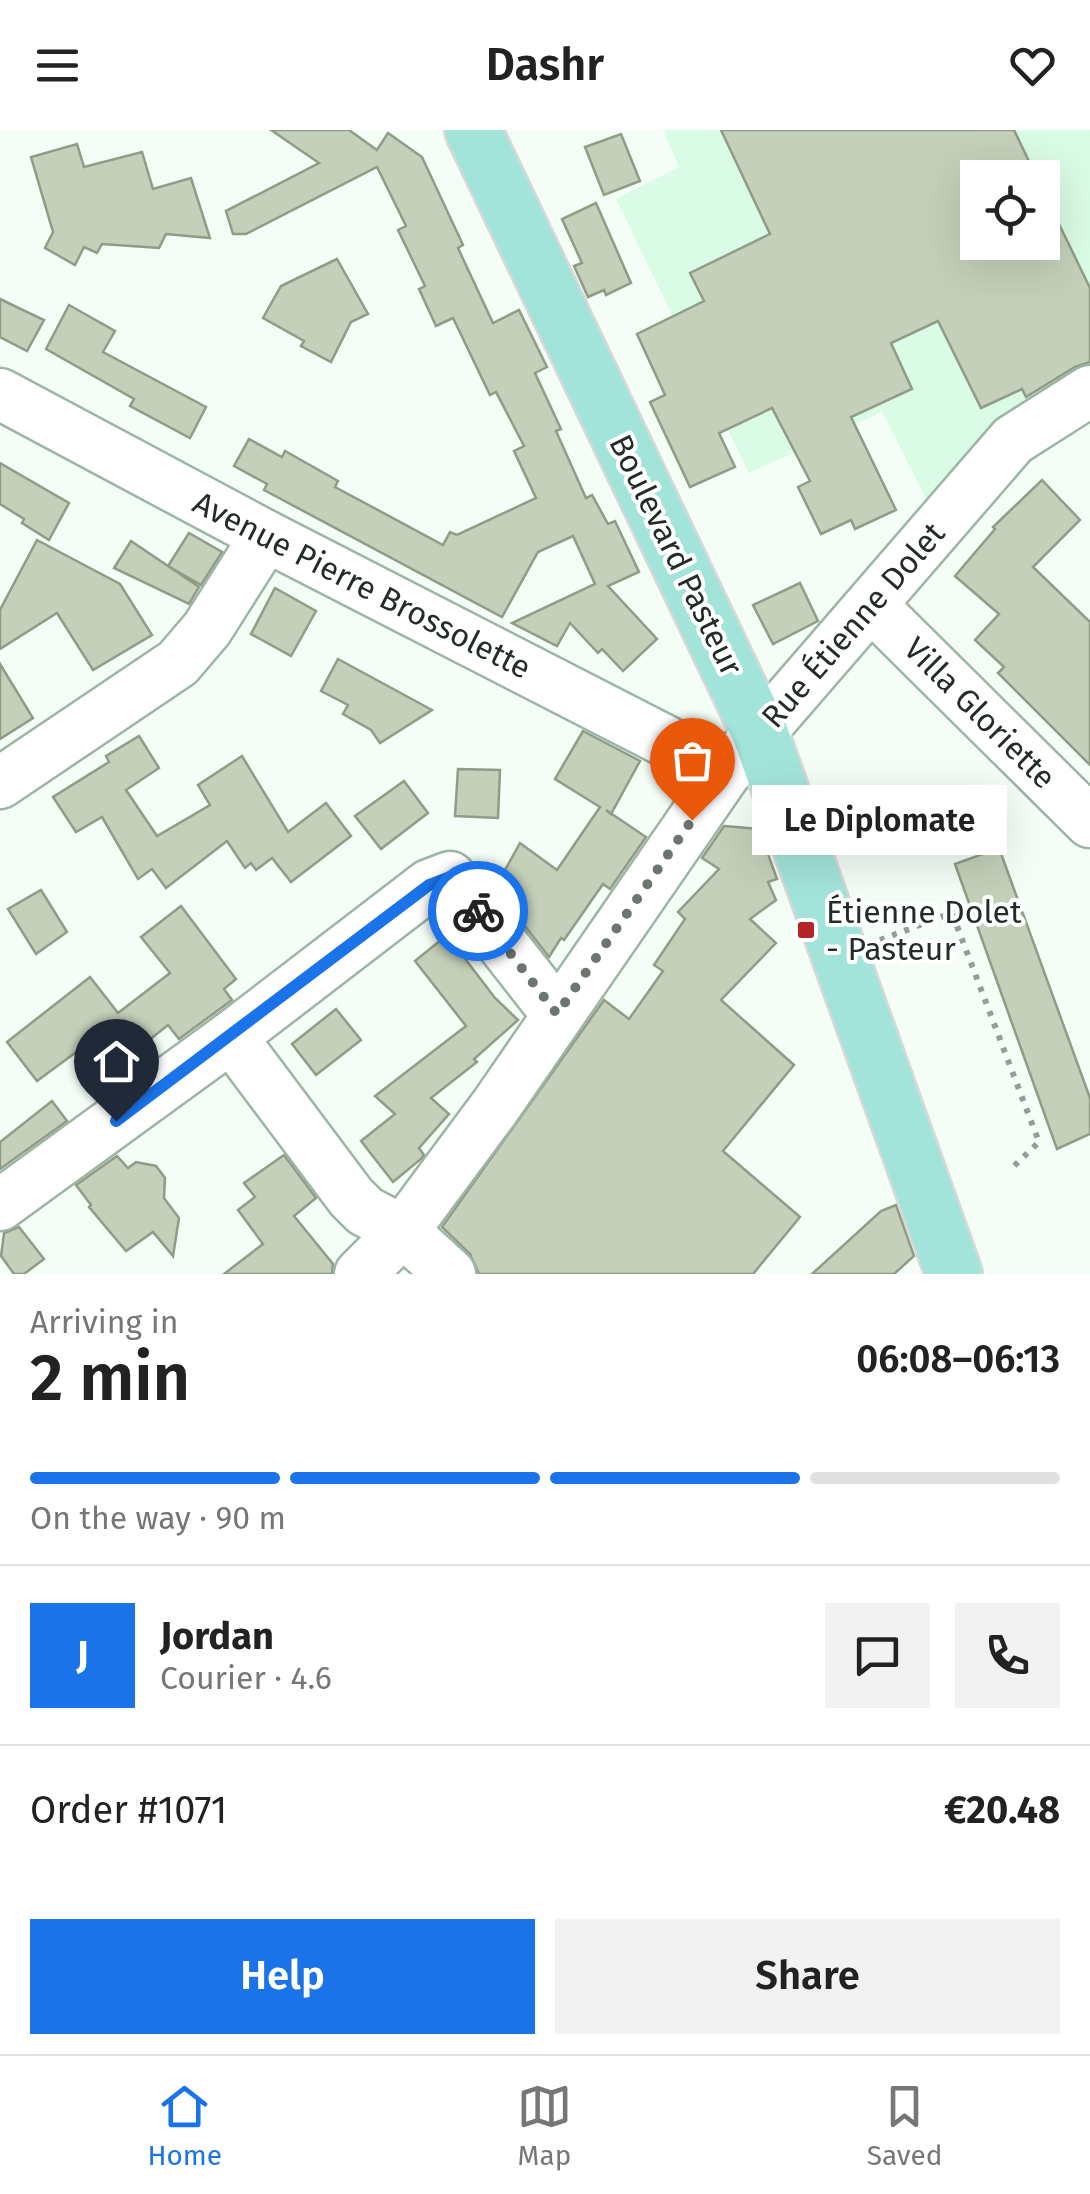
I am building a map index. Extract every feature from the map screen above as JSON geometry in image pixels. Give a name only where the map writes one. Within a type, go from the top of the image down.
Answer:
[{"type":"main road","name":"Boulevard Pasteur","points":[[473,130],[743,752],[841,954],[954,1274]]},
{"type":"street","name":"Rue Étienne Dolet","points":[[360,1274],[403,1230],[494,1107],[743,752],[1014,440],[1090,391]]},
{"type":"street","name":"Avenue Pierre Brossolette","points":[[0,394],[266,536],[743,752]]},
{"type":"street","points":[[0,784],[178,663],[207,629],[266,536]]},
{"type":"street","name":"Villa Gloriette","points":[[871,605],[1090,822]]},
{"type":"street","points":[[0,1205],[231,1037],[429,885],[450,877],[557,1014]]},
{"type":"street","points":[[231,1037],[351,1197],[365,1212],[403,1230],[450,1274]]},
{"type":"path","points":[[841,954],[952,913],[1039,1142],[1014,1166]]},
{"type":"shaded area","points":[[663,130],[1090,130],[1090,369],[929,504],[882,412],[749,473],[616,199],[679,167]]},
{"type":"building","points":[[271,130],[349,130],[377,150],[388,133],[422,157],[463,245],[458,248],[493,323],[519,310],[547,367],[535,373],[586,498],[592,495],[608,524],[615,521],[639,572],[608,586],[657,639],[623,671],[602,649],[598,653],[570,623],[557,646],[512,623],[595,584],[573,536],[538,552],[502,617],[264,490],[267,484],[234,466],[249,439],[282,457],[285,451],[338,481],[335,487],[443,545],[450,532],[457,535],[536,498],[514,451],[524,446],[496,392],[490,395],[453,318],[436,326],[419,289],[425,286],[398,230],[406,226],[377,167],[246,234],[233,234],[226,211],[319,163]]},
{"type":"building","points":[[721,130],[1014,130],[1028,160],[960,160],[960,260],[1060,260],[1060,226],[1090,288],[1090,362],[1026,397],[1022,389],[981,408],[938,321],[891,343],[912,389],[851,417],[896,510],[855,529],[851,520],[821,534],[798,487],[810,481],[772,408],[719,433],[735,467],[690,487],[650,402],[665,395],[637,334],[704,301],[690,273],[770,234]]},
{"type":"building","points":[[621,134],[640,181],[604,195],[585,147]]},
{"type":"building","points":[[77,144],[84,167],[142,152],[153,189],[191,178],[210,238],[166,234],[159,248],[102,244],[97,253],[84,247],[75,265],[45,248],[53,232],[31,157]]},
{"type":"building","points":[[596,203],[631,283],[606,295],[604,290],[588,297],[574,266],[582,263],[562,219]]},
{"type":"building","points":[[337,259],[368,314],[351,322],[331,362],[263,318],[281,286]]},
{"type":"building","points":[[0,299],[44,320],[27,351],[0,337]]},
{"type":"building","points":[[69,305],[115,331],[103,352],[206,407],[190,438],[130,406],[134,399],[46,349]]},
{"type":"building","points":[[0,463],[69,503],[49,540],[0,504]]},
{"type":"building","points":[[1042,480],[1080,520],[1033,567],[1090,622],[1090,765],[998,673],[1004,667],[975,640],[999,614],[955,576],[993,527]]},
{"type":"building","points":[[189,533],[222,552],[201,585],[168,566]]},
{"type":"building","points":[[37,540],[120,584],[152,635],[93,670],[57,613],[0,649],[0,610]]},
{"type":"building","points":[[131,541],[199,587],[189,604],[114,568]]},
{"type":"building","points":[[800,583],[818,621],[773,644],[753,605]]},
{"type":"building","points":[[275,588],[316,611],[291,656],[251,634]]},
{"type":"building","points":[[338,659],[432,710],[380,743],[371,730],[343,714],[348,705],[321,691]]},
{"type":"building","points":[[0,664],[33,718],[0,739]]},
{"type":"building","points":[[583,731],[640,761],[611,814],[646,837],[610,889],[603,884],[549,957],[495,888],[520,843],[557,870],[600,807],[555,779]]},
{"type":"building","points":[[139,736],[159,768],[126,790],[157,836],[210,805],[198,785],[242,756],[288,832],[326,803],[351,836],[291,882],[272,858],[256,870],[251,863],[245,868],[227,841],[166,888],[152,869],[138,879],[102,817],[76,832],[53,797],[109,762],[106,756]]},
{"type":"building","points":[[458,769],[500,770],[498,818],[455,816]]},
{"type":"building","points":[[404,781],[428,813],[381,849],[355,816]]},
{"type":"building","points":[[724,826],[759,829],[777,879],[768,882],[776,900],[750,919],[776,943],[721,1000],[794,1065],[723,1151],[800,1217],[753,1274],[479,1274],[470,1254],[442,1227],[604,1000],[629,1019],[663,971],[654,965],[685,919],[678,912],[719,869],[702,858]]},
{"type":"building","points":[[999,848],[1090,1098],[1090,1134],[1057,1149],[955,864]]},
{"type":"building","points":[[41,890],[67,932],[36,954],[8,909]]},
{"type":"building","points":[[181,906],[236,979],[224,989],[232,1000],[179,1039],[168,1025],[113,1069],[109,1064],[98,1072],[79,1050],[37,1081],[7,1042],[90,977],[118,1013],[170,973],[141,937]]},
{"type":"building","points":[[447,935],[495,998],[518,1020],[474,1059],[477,1062],[431,1098],[449,1114],[419,1148],[424,1155],[421,1159],[393,1182],[361,1141],[395,1114],[375,1096],[466,1026],[415,961]]},
{"type":"building","points":[[336,1009],[361,1040],[316,1075],[292,1044]]},
{"type":"building","points":[[52,1101],[67,1121],[0,1169],[0,1142]]},
{"type":"building","points":[[284,1155],[316,1198],[294,1216],[333,1264],[332,1274],[224,1274],[263,1244],[238,1210],[255,1197],[244,1183]]},
{"type":"building","points":[[117,1156],[128,1168],[136,1162],[156,1166],[165,1178],[164,1198],[179,1218],[173,1256],[153,1232],[126,1251],[76,1185]]},
{"type":"building","points":[[896,1205],[914,1256],[894,1274],[812,1274],[881,1211]]},
{"type":"building","points":[[19,1227],[44,1259],[24,1274],[14,1274],[1,1256],[4,1233]]},
{"type":"way so far","points":[[478,911],[557,1014],[692,820]]},
{"type":"place","name":"Le Diplomate","points":[[692,820]]},
{"type":"place","name":"Étienne Dolet - Pasteur","points":[[806,930]]},
{"type":"route","points":[[116,1121],[429,885],[450,877],[478,911]]}]
